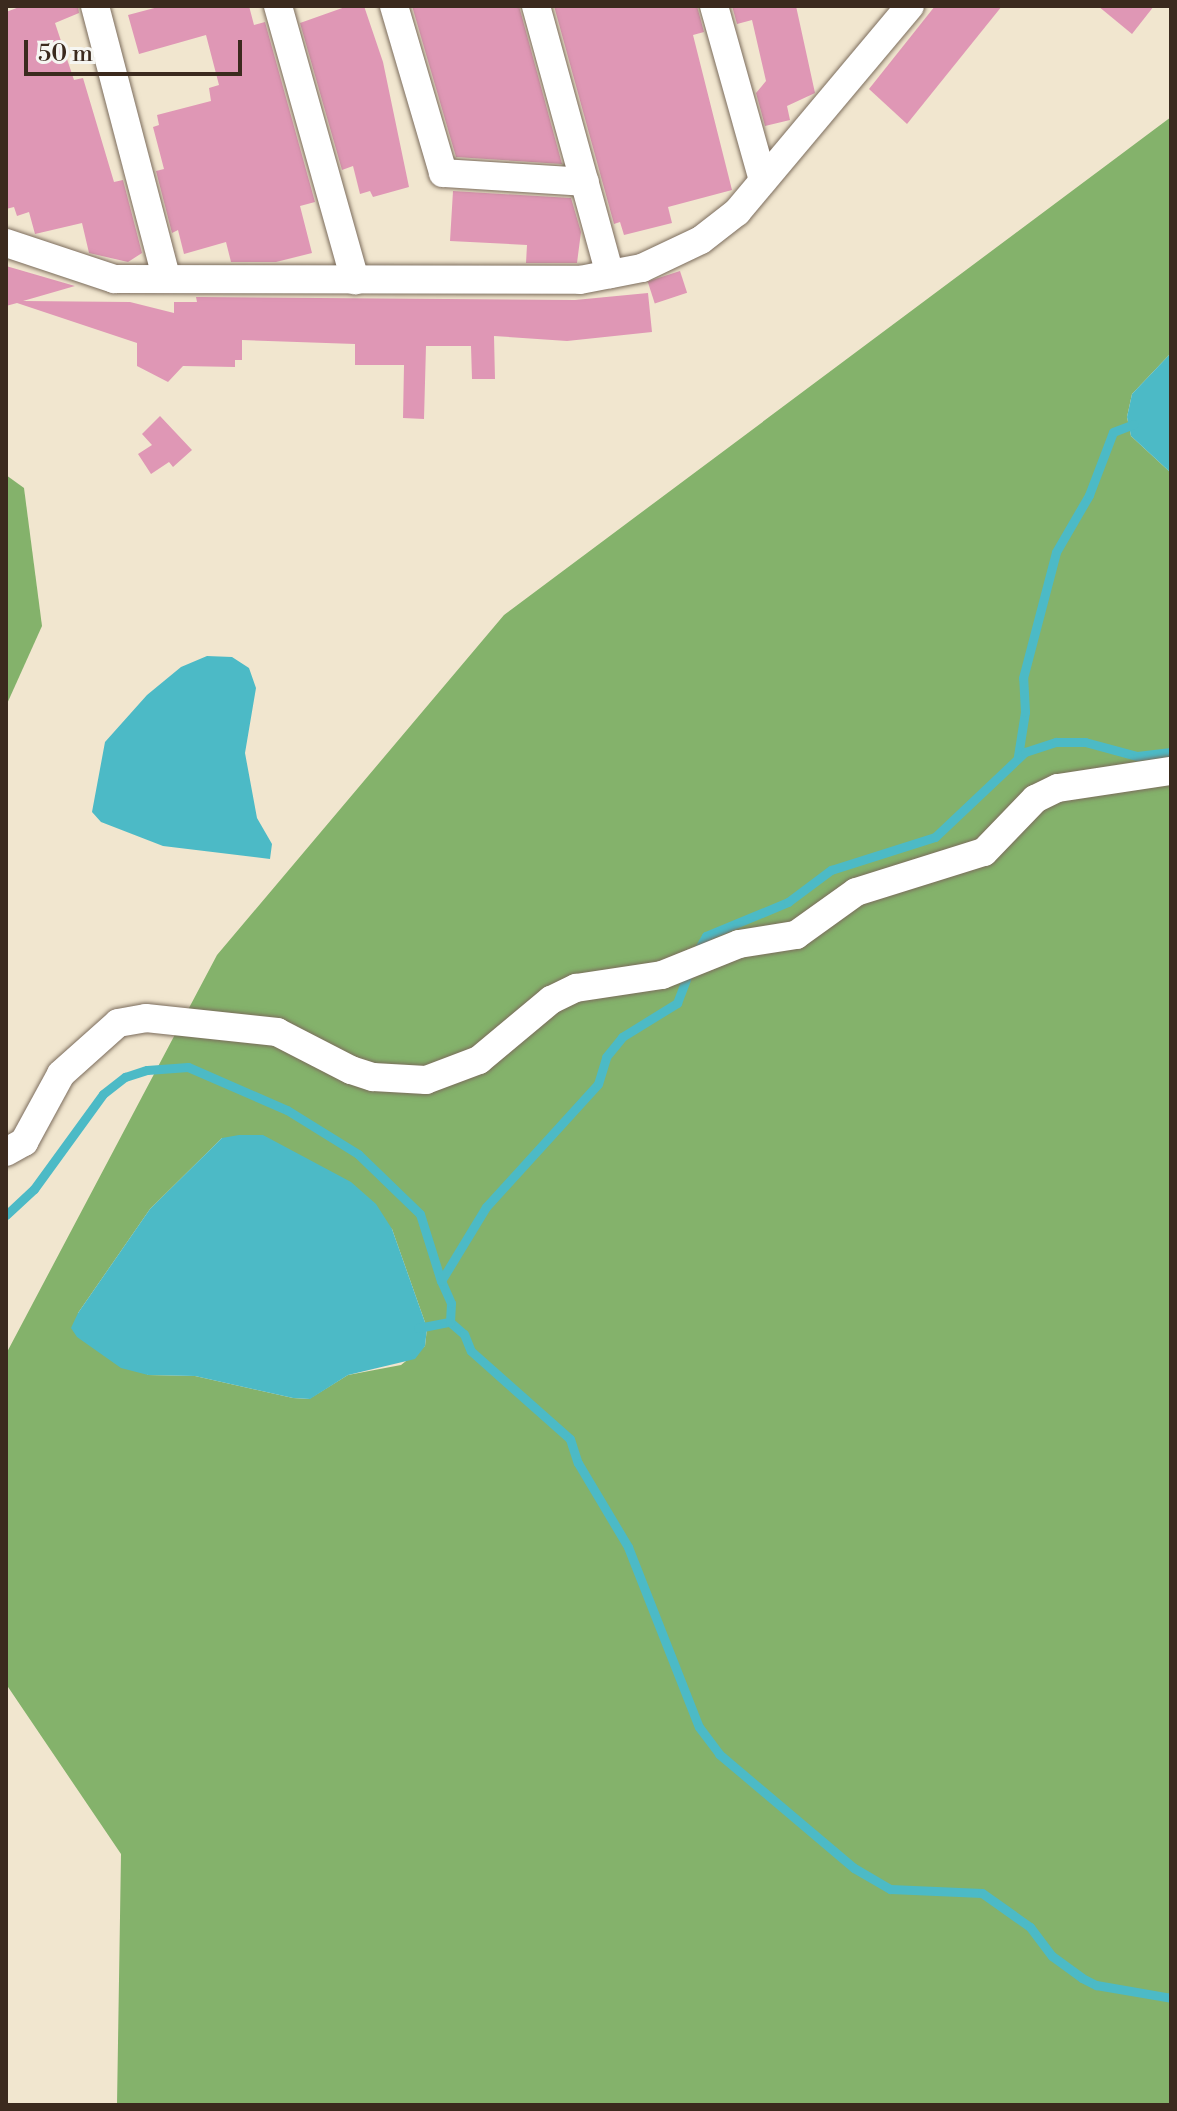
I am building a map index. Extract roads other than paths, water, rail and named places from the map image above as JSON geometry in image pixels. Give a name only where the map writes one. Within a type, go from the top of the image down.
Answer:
[{"type":"street","points":[[95,6],[166,277]]},
{"type":"street","points":[[278,6],[355,280]]},
{"type":"street","points":[[394,6],[443,173],[585,182]]},
{"type":"street","points":[[536,6],[610,274]]},
{"type":"street","points":[[714,6],[763,180]]},
{"type":"street","points":[[6,243],[114,279],[580,280],[642,268],[701,240],[737,212],[910,6]]},
{"type":"street","points":[[6,1152],[24,1142],[61,1074],[118,1023],[146,1018],[277,1032],[351,1070],[373,1077],[426,1080],[479,1060],[551,1000],[576,988],[662,975],[739,944],[796,935],[856,892],[968,861],[984,852],[1035,799],[1058,788],[1171,771]]},
{"type":"water","points":[[1171,353],[1171,473],[1131,436],[1127,417],[1132,394]]},
{"type":"water","points":[[207,656],[232,657],[249,668],[256,688],[245,753],[257,818],[272,844],[270,859],[163,846],[101,822],[92,812],[105,742],[147,695],[181,667]]},
{"type":"water","points":[[263,1135],[351,1182],[376,1204],[392,1229],[427,1328],[425,1346],[415,1359],[348,1375],[310,1399],[293,1398],[195,1376],[148,1375],[121,1368],[77,1337],[71,1328],[78,1313],[150,1209],[222,1138]]},
{"type":"waterway","points":[[1018,756],[1025,712],[1023,678],[1056,552],[1089,495],[1113,432],[1134,424]]},
{"type":"waterway","points":[[695,955],[706,936],[788,902],[831,870],[935,837],[1025,752],[1056,742],[1085,742],[1137,756],[1171,752]]},
{"type":"waterway","points":[[418,1328],[450,1322],[451,1303],[441,1281],[486,1207],[598,1084],[606,1057],[622,1037],[677,1003],[690,969]]},
{"type":"waterway","points":[[6,1215],[34,1189],[103,1094],[125,1077],[147,1070],[188,1067],[287,1110],[358,1154],[420,1214],[441,1281]]},
{"type":"waterway","points":[[450,1322],[464,1334],[471,1351],[570,1439],[578,1463],[628,1547],[699,1727],[719,1754],[854,1868],[890,1889],[982,1893],[1030,1927],[1052,1956],[1082,1978],[1096,1985],[1171,1998]]}]
